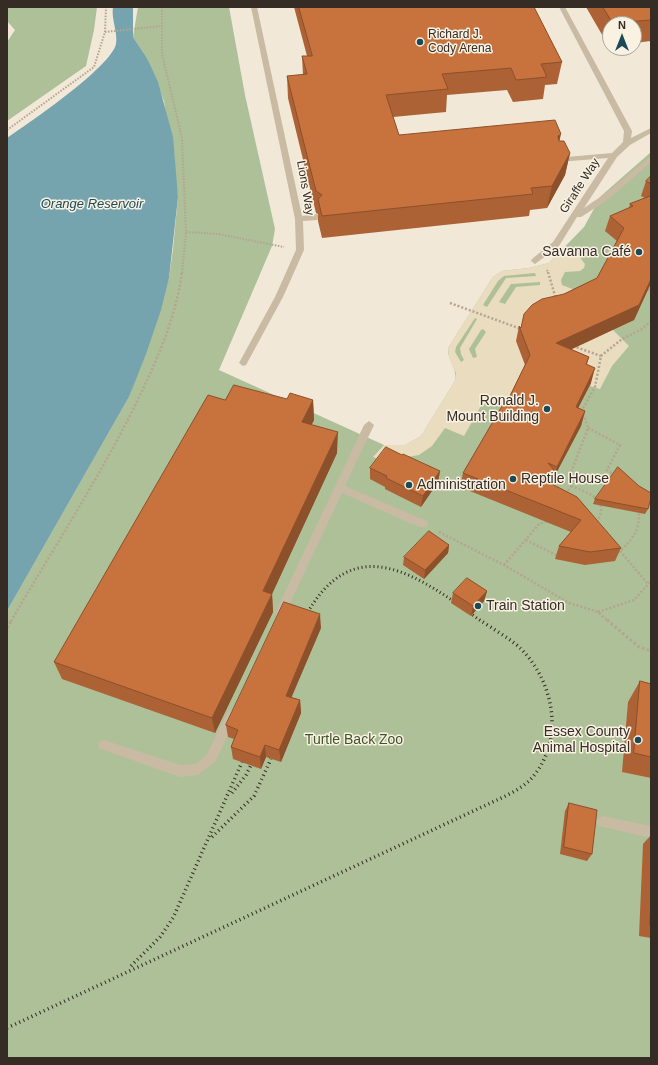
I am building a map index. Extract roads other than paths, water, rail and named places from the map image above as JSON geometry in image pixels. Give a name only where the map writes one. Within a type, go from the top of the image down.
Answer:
[{"type":"street","name":"Lions Way","points":[[243,363],[279,297],[300,250],[299,219],[254,7]]},
{"type":"street","points":[[562,7],[628,131],[628,143]]},
{"type":"street","name":"Giraffe Way","points":[[535,261],[556,244],[614,155],[628,143],[651,130]]},
{"type":"street","points":[[558,160],[614,155]]},
{"type":"street","points":[[574,218],[606,197],[651,158]]},
{"type":"street","points":[[299,219],[318,217]]},
{"type":"street","points":[[275,623],[369,425]]},
{"type":"street","points":[[339,488],[423,524]]},
{"type":"street","points":[[104,745],[180,771],[198,769],[211,758],[235,708]]},
{"type":"street","points":[[603,822],[651,832]]},
{"type":"water","name":"Orange Reservoir","points":[[113,7],[133,7],[133,37],[147,58],[158,82],[173,137],[178,197],[169,278],[161,310],[129,397],[7,611],[7,138],[68,94],[85,80],[111,54],[116,44]]},
{"type":"railway","points":[[304,619],[323,591],[344,574],[365,567],[388,568],[411,576],[458,604],[481,621]]},
{"type":"railway","points":[[7,1028],[501,798],[529,781],[541,766],[548,749],[552,731],[552,713],[548,695],[532,662],[520,648],[480,620]]},
{"type":"railway","points":[[212,837],[254,796],[271,759]]},
{"type":"railway","points":[[131,966],[160,937],[173,918],[242,762]]},
{"type":"railway","points":[[232,793],[246,775],[251,765]]},
{"type":"place","name":"Richard J. Cody Arena","points":[[420,42]]},
{"type":"place","name":"Savanna Café","points":[[639,252]]},
{"type":"place","name":"Ronald J. Mount Building","points":[[547,409]]},
{"type":"place","name":"Reptile House","points":[[513,479]]},
{"type":"place","name":"Administration","points":[[409,485]]},
{"type":"place","name":"Train Station","points":[[478,606]]},
{"type":"place","name":"Essex County Animal Hospital","points":[[638,740]]},
{"type":"park label","name":"Turtle Back Zoo","points":[[354,740]]}]
